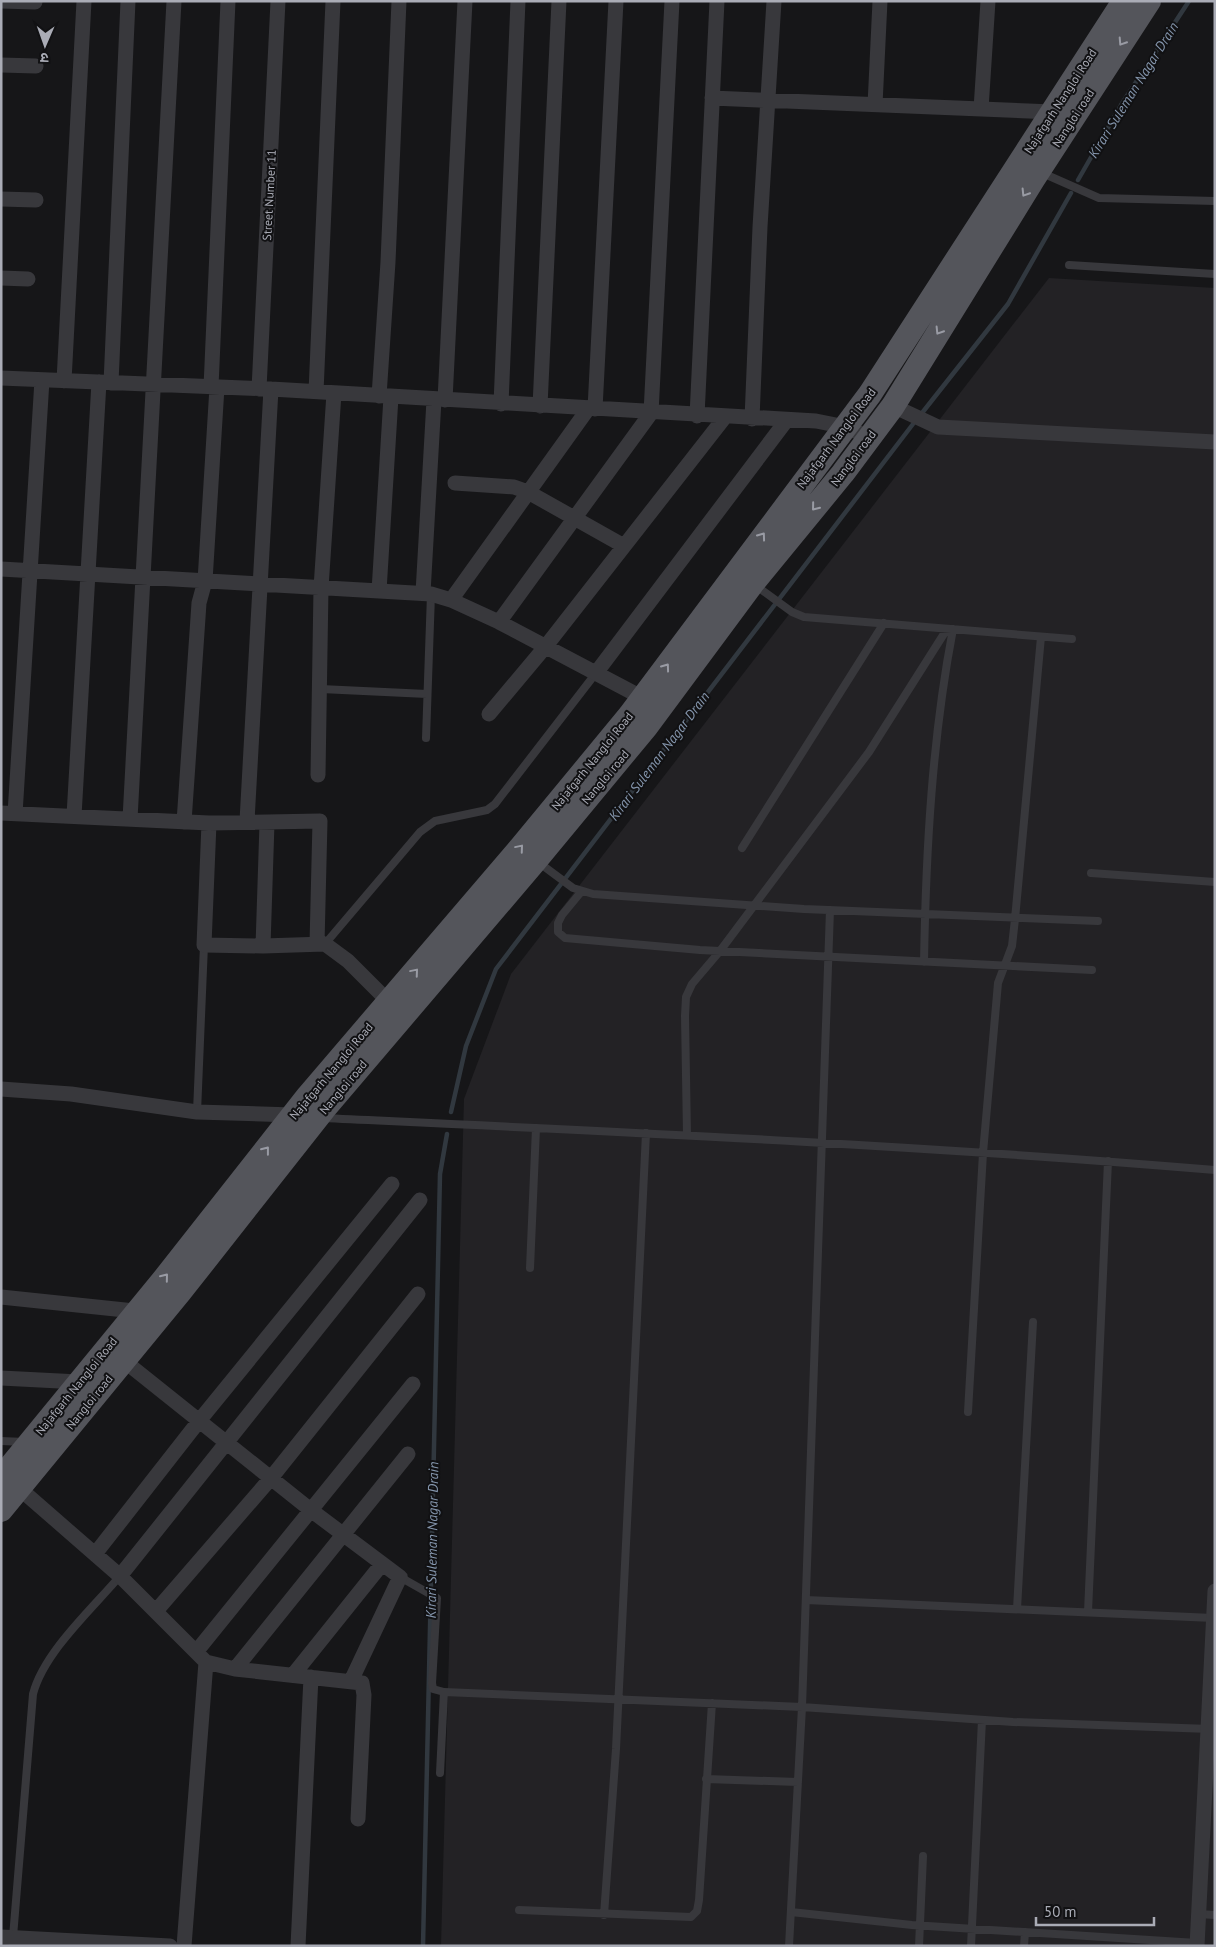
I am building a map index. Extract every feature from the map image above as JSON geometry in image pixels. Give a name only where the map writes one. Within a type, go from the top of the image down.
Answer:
[{"type":"main road","name":"Najafgarh Nangloi Road","points":[[148,1314],[305,1116],[389,1002],[521,847],[643,698],[821,456],[846,427],[870,394],[1124,1]]},
{"type":"main road","name":"Nangloi road","points":[[305,1116],[545,867],[752,584],[843,473],[893,406],[1039,171],[1149,1]]},
{"type":"main road","name":"Nangloi road","points":[[1,1510],[10,1483],[148,1314]]},
{"type":"main road","name":"Najafgarh Nangloi Road","points":[[10,1483],[30,1442],[79,1382],[115,1354]]},
{"type":"street","points":[[1,1],[35,2]]},
{"type":"street","points":[[64,381],[84,1]]},
{"type":"street","points":[[74,816],[88,574],[105,382],[128,1]]},
{"type":"street","points":[[130,819],[144,578],[151,384],[174,1]]},
{"type":"street","points":[[184,822],[199,603],[206,581],[228,1]]},
{"type":"street","name":"Street Number 11","points":[[247,821],[261,584],[265,389],[278,1]]},
{"type":"street","points":[[316,392],[333,1]]},
{"type":"street","points":[[380,591],[388,262],[399,1]]},
{"type":"street","points":[[427,594],[465,1]]},
{"type":"street","points":[[501,404],[518,1]]},
{"type":"street","points":[[540,406],[559,1]]},
{"type":"street","points":[[451,600],[528,492],[592,409],[616,1]]},
{"type":"street","points":[[499,622],[651,413],[672,1]]},
{"type":"street","points":[[697,416],[717,1]]},
{"type":"street","points":[[752,419],[774,1]]},
{"type":"street","points":[[876,105],[880,1]]},
{"type":"street","points":[[981,109],[988,1]]},
{"type":"street","points":[[1,65],[36,66]]},
{"type":"street","points":[[712,98],[1052,112]]},
{"type":"street","points":[[1,199],[36,200]]},
{"type":"street","points":[[1,278],[28,279]]},
{"type":"street","points":[[1,378],[265,389],[816,422],[846,427],[868,437]]},
{"type":"street","points":[[42,380],[31,571],[8,814],[209,823],[320,821],[321,944]]},
{"type":"street","points":[[318,775],[321,689],[321,588],[334,393]]},
{"type":"street","points":[[893,406],[938,427],[1215,442]]},
{"type":"street","points":[[489,714],[546,646],[725,417]]},
{"type":"street","points":[[596,673],[786,421]]},
{"type":"street","points":[[455,483],[514,487],[528,492],[624,546]]},
{"type":"street","points":[[1,570],[427,594],[451,600],[499,622],[643,698]]},
{"type":"street","points":[[209,823],[204,945],[263,946],[321,944],[348,961],[389,1002]]},
{"type":"street","points":[[263,946],[267,823]]},
{"type":"street","points":[[1,1089],[71,1094],[196,1112],[305,1116]]},
{"type":"street","points":[[95,1554],[199,1421],[392,1184]]},
{"type":"street","points":[[120,1576],[420,1200]]},
{"type":"street","points":[[156,1611],[271,1478],[418,1294]]},
{"type":"street","points":[[1,1297],[148,1314]]},
{"type":"street","points":[[115,1354],[312,1511],[400,1577],[352,1681]]},
{"type":"street","points":[[1,1378],[79,1382]]},
{"type":"street","points":[[184,1946],[201,1657],[312,1511],[413,1384]]},
{"type":"street","points":[[235,1669],[408,1454]]},
{"type":"street","points":[[10,1483],[120,1576],[201,1657],[235,1669],[362,1683],[364,1688],[358,1819]]},
{"type":"street","points":[[293,1675],[382,1564]]},
{"type":"street","points":[[1197,1945],[1212,1729],[1215,1591]]},
{"type":"street","points":[[298,1946],[311,1677]]},
{"type":"street","points":[[5,1939],[58,1943],[170,1946]]},
{"type":"lane","points":[[1039,171],[1099,198],[1215,201]]},
{"type":"lane","points":[[1069,265],[1215,274]]},
{"type":"lane","points":[[752,584],[792,612],[804,617],[1072,639]]},
{"type":"lane","points":[[426,738],[427,594]]},
{"type":"lane","points":[[742,848],[884,623]]},
{"type":"lane","points":[[687,1135],[686,997],[692,984],[720,951],[869,752],[950,629]]},
{"type":"lane","points":[[924,962],[925,914],[936,748],[950,629]]},
{"type":"lane","points":[[968,1412],[983,1153],[998,983],[1012,946],[1016,919],[1041,637]]},
{"type":"lane","points":[[321,944],[420,832],[435,821],[487,810],[495,804],[596,673]]},
{"type":"lane","points":[[321,689],[427,694]]},
{"type":"lane","points":[[545,867],[577,890],[752,906],[1016,919],[1098,921]]},
{"type":"lane","points":[[1091,874],[1215,882]]},
{"type":"lane","points":[[577,890],[558,923],[558,932],[565,938],[720,951],[1092,970]]},
{"type":"lane","points":[[789,1946],[802,1707],[830,910]]},
{"type":"lane","points":[[196,1112],[204,945]]},
{"type":"lane","points":[[305,1116],[822,1143],[1108,1161],[1215,1170]]},
{"type":"lane","points":[[530,1268],[536,1128]]},
{"type":"lane","points":[[604,1915],[618,1699],[646,1133]]},
{"type":"lane","points":[[1088,1612],[1108,1161]]},
{"type":"lane","points":[[1016,1609],[1032,1322]]},
{"type":"lane","points":[[1,1441],[30,1442]]},
{"type":"lane","points":[[5,1939],[33,1694],[38,1678],[51,1656],[120,1576]]},
{"type":"lane","points":[[400,1577],[414,1586],[432,1593],[438,1600],[432,1687],[436,1691],[802,1707],[982,1720],[1212,1729]]},
{"type":"lane","points":[[806,1600],[1213,1618]]},
{"type":"lane","points":[[440,1773],[444,1692]]},
{"type":"lane","points":[[519,1910],[604,1915],[692,1917],[697,1911],[712,1703]]},
{"type":"lane","points":[[972,1946],[982,1720]]},
{"type":"lane","points":[[706,1778],[798,1782]]},
{"type":"lane","points":[[919,1946],[923,1856]]},
{"type":"lane","points":[[791,1912],[920,1926],[1197,1945]]},
{"type":"lane","points":[[1198,1914],[1215,1915]]},
{"type":"lane","points":[[1024,1946],[1025,1932]]},
{"type":"shaded area","points":[[1049,278],[1215,288],[1215,1946],[441,1946],[464,1099],[511,974]]},
{"type":"waterway","name":"Kirari Suleman Nagar Drain","points":[[1078,180],[1121,105],[1189,1]]},
{"type":"waterway","name":"Kirari Suleman Nagar Drain","points":[[922,413],[1008,304],[1071,193]]},
{"type":"waterway","name":"Kirari Suleman Nagar Drain","points":[[451,1112],[466,1046],[496,969],[913,424]]},
{"type":"waterway","name":"Kirari Suleman Nagar Drain","points":[[423,1946],[440,1174],[447,1134]]}]
